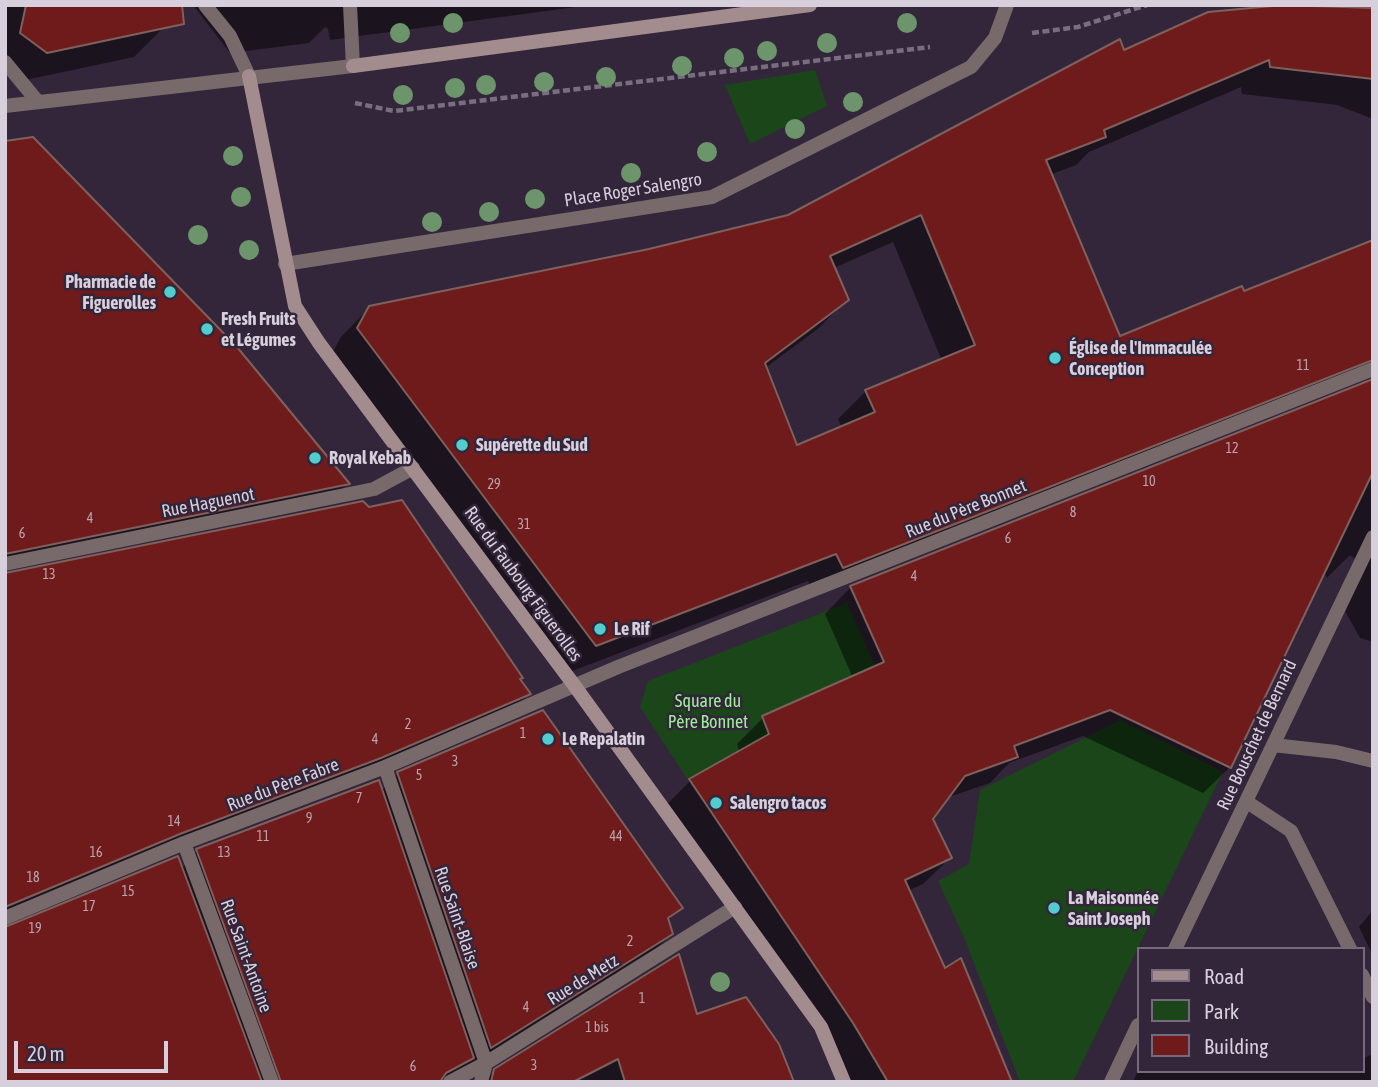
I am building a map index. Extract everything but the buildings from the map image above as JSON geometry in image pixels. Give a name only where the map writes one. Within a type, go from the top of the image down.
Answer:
[{"type":"street","points":[[205,5],[230,36],[249,76]]},
{"type":"street","points":[[350,5],[353,66]]},
{"type":"street","points":[[5,106],[353,66],[810,5]]},
{"type":"street","name":"Place Roger Salengro","points":[[285,264],[712,197],[971,67],[995,38],[1007,5]]},
{"type":"street","points":[[5,62],[38,102]]},
{"type":"street","name":"Rue du Faubourg Figuerolles","points":[[249,76],[295,306],[319,344],[574,685],[821,1027],[844,1082]]},
{"type":"street","name":"Rue du Père Bonnet","points":[[574,685],[1373,369]]},
{"type":"street","name":"Rue Haguenot","points":[[5,564],[374,489],[413,468]]},
{"type":"street","name":"Rue Bouschet de Bernard","points":[[1176,947],[1373,537]]},
{"type":"street","name":"Rue du Père Fabre","points":[[5,918],[184,843],[385,767],[574,685]]},
{"type":"street","points":[[1273,746],[1373,761]]},
{"type":"street","name":"Rue Saint-Blaise","points":[[385,767],[486,1063]]},
{"type":"street","points":[[1247,802],[1291,831],[1349,947]]},
{"type":"street","name":"Rue Saint-Antoine","points":[[184,843],[272,1082]]},
{"type":"street","name":"Rue de Metz","points":[[450,1082],[486,1063],[735,907]]},
{"type":"street","points":[[1364,979],[1373,997]]},
{"type":"street","points":[[1111,1082],[1136,1029]]},
{"type":"street","points":[[481,1082],[486,1063]]},
{"type":"path","points":[[995,38],[1078,27],[1147,5]]},
{"type":"path","points":[[350,101],[394,111],[935,46]]},
{"type":"green space","points":[[815,70],[827,106],[750,144],[725,85]]},
{"type":"green space","name":"Square du Père Bonnet","points":[[847,603],[875,666],[769,734],[688,780],[640,707],[648,681]]},
{"type":"green space","name":"La Maisonnée Saint Joseph","points":[[1121,720],[1223,772],[1073,1082],[1020,1082],[963,935],[938,881],[969,864],[980,790]]},
{"type":"place","name":"Pharmacie de Figuerolles","points":[[170,292]]},
{"type":"place","name":"Fresh Fruits et Légumes","points":[[207,329]]},
{"type":"place","name":"Église de l'Immaculée Conception","points":[[1055,358]]},
{"type":"place","name":"Supérette du Sud","points":[[462,445]]},
{"type":"place","name":"Royal Kebab","points":[[315,458]]},
{"type":"place","name":"Le Rif","points":[[600,629]]},
{"type":"place","name":"Le Repalatin","points":[[548,739]]},
{"type":"place","name":"Salengro tacos","points":[[716,803]]},
{"type":"place","name":"La Maisonnée Saint Joseph","points":[[1054,908]]}]
